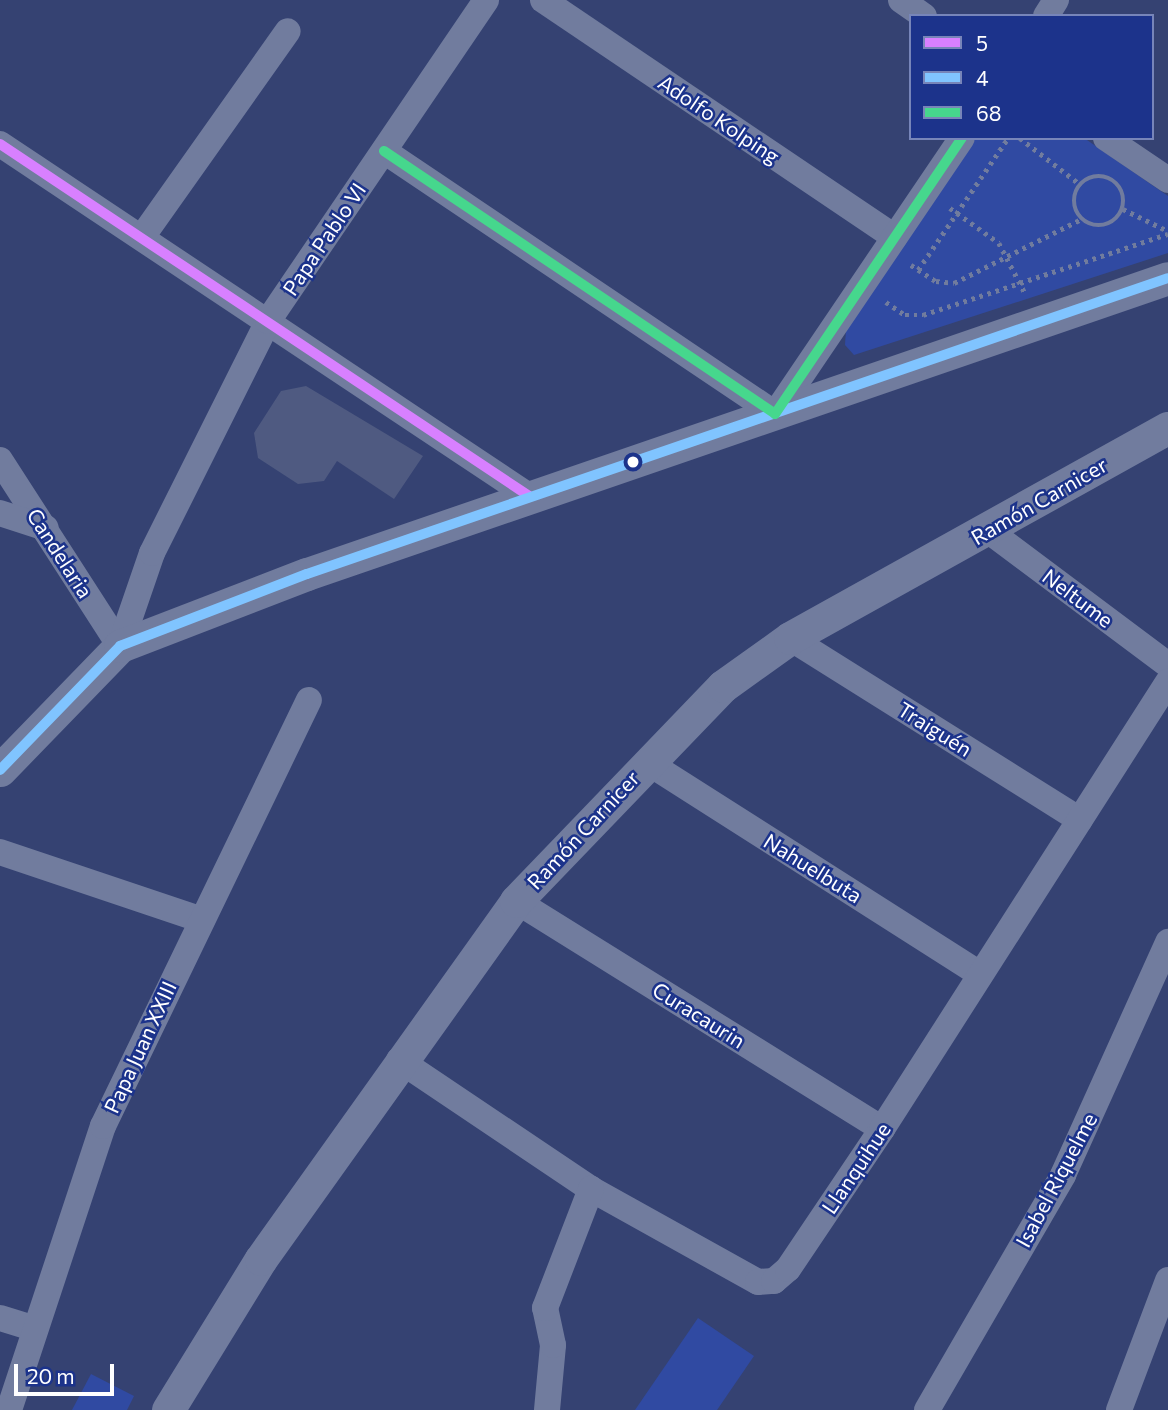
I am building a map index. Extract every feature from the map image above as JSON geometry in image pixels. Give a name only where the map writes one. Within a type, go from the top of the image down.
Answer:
[{"type":"street","name":"Papa Pablo VI","points":[[120,646],[152,553],[268,321],[486,0]]},
{"type":"street","name":"Adolfo Kolping","points":[[543,0],[891,243]]},
{"type":"street","points":[[901,0],[921,14]]},
{"type":"street","points":[[142,237],[288,31]]},
{"type":"street","points":[[775,414],[961,140]]},
{"type":"street","points":[[1109,140],[1168,180]]},
{"type":"street","points":[[0,144],[529,496]]},
{"type":"street","points":[[384,151],[775,414]]},
{"type":"street","points":[[0,770],[120,646],[529,496],[775,414],[1035,319],[1168,278]]},
{"type":"street","name":"Ramón Carnicer","points":[[168,1410],[200,1349],[399,1060],[516,901],[723,685],[790,638],[989,531],[1168,428]]},
{"type":"street","name":"Candelaria","points":[[0,460],[120,646]]},
{"type":"street","points":[[0,513],[46,528]]},
{"type":"street","name":"Neltume","points":[[989,531],[1168,665]]},
{"type":"street","name":"Traiguén","points":[[790,638],[1080,820]]},
{"type":"street","name":"Llanquihue","points":[[399,1060],[592,1189],[758,1282],[774,1281],[788,1269],[882,1129],[1168,681]]},
{"type":"street","name":"Papa Juan XXIII","points":[[9,1410],[103,1126],[309,701]]},
{"type":"street","name":"Nahuelbuta","points":[[647,762],[979,974]]},
{"type":"street","points":[[0,852],[202,920]]},
{"type":"street","name":"Curacaurin","points":[[516,901],[882,1129]]},
{"type":"street","name":"Isabel Riquelme","points":[[927,1410],[1063,1175],[1168,942]]},
{"type":"street","points":[[547,1410],[553,1345],[545,1308],[592,1189]]},
{"type":"street","points":[[1119,1410],[1162,1313],[1168,1280]]},
{"type":"street","points":[[0,1318],[35,1329]]},
{"type":"path","points":[[918,270],[1007,140]]},
{"type":"path","points":[[1023,140],[1080,185]]},
{"type":"path","points":[[891,243],[918,270],[936,281],[954,283],[1082,219],[1105,225],[1123,209],[1123,192],[1113,180],[1097,176],[1080,185],[1074,204],[1082,219]]},
{"type":"path","points":[[926,191],[1008,254],[1035,319]]},
{"type":"path","points":[[1123,209],[1168,232]]},
{"type":"path","points":[[862,286],[905,315],[923,315],[1168,232]]},
{"type":"shaded area","points":[[973,140],[1087,140],[1168,196],[1168,253],[854,355],[845,345],[846,330]]},
{"type":"shaded area","points":[[698,1318],[754,1356],[717,1410],[635,1410]]},
{"type":"shaded area","points":[[91,1374],[134,1396],[127,1410],[72,1410]]},
{"type":"building","points":[[306,386],[423,456],[394,499],[337,461],[324,481],[298,484],[258,458],[254,433],[281,391]]},
{"type":"transit line","name":"68","points":[[384,151],[775,414],[961,140]]},
{"type":"transit line","name":"5","points":[[0,144],[529,496]]},
{"type":"transit line","name":"4","points":[[0,770],[120,646],[307,574],[1168,278]]}]
